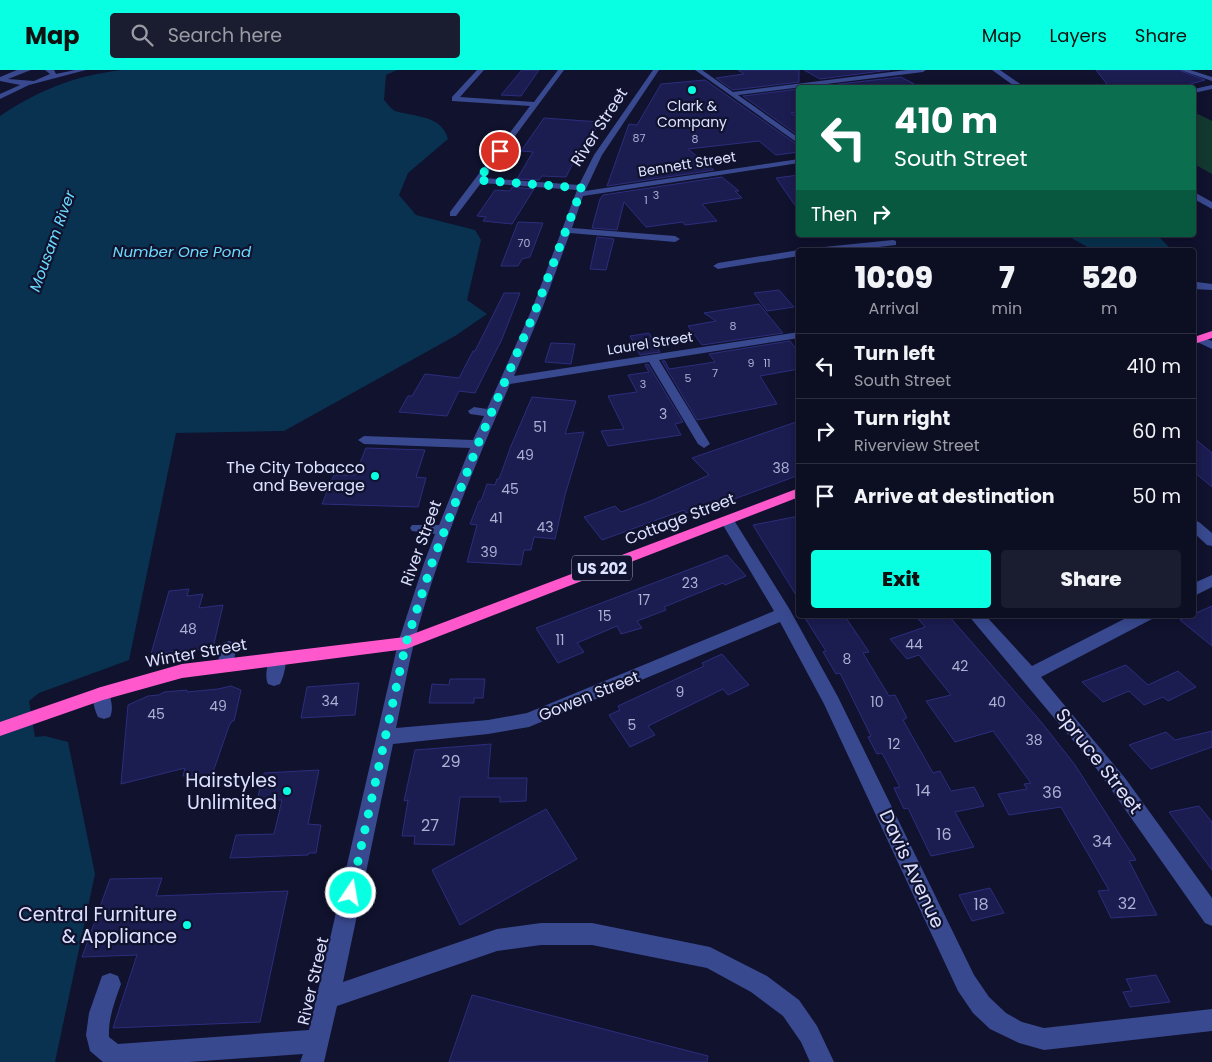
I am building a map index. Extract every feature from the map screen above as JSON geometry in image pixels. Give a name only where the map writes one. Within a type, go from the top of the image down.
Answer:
[{"type":"highway","points":[[1196,340],[1212,334]]},
{"type":"highway","name":"Cottage Street","points":[[406,643],[796,493]]},
{"type":"highway","name":"Winter Street","points":[[0,729],[101,694],[173,673],[225,664],[406,643]]},
{"type":"street","points":[[5,77],[28,70]]},
{"type":"street","points":[[46,79],[53,75],[53,72],[48,70]]},
{"type":"street","points":[[0,95],[32,82],[83,70]]},
{"type":"street","points":[[481,70],[455,99],[536,104]]},
{"type":"street","points":[[452,214],[561,70]]},
{"type":"street","name":"River Street","points":[[314,1051],[328,998],[406,643],[443,530],[536,309],[581,191],[598,156],[656,70]]},
{"type":"street","points":[[804,85],[923,70]]},
{"type":"street","points":[[995,70],[1018,85]]},
{"type":"street","points":[[1184,70],[1212,79]]},
{"type":"street","points":[[701,74],[733,94],[796,140]]},
{"type":"street","points":[[5,77],[32,82]]},
{"type":"street","points":[[0,95],[5,77]]},
{"type":"street","points":[[733,94],[796,86]]},
{"type":"street","points":[[1196,90],[1212,87]]},
{"type":"street","name":"Bennett Street","points":[[478,180],[581,191],[796,161]]},
{"type":"street","points":[[1196,196],[1212,206]]},
{"type":"street","points":[[566,230],[675,239]]},
{"type":"street","points":[[844,248],[893,243]]},
{"type":"street","points":[[718,266],[796,253]]},
{"type":"street","points":[[1196,285],[1212,287]]},
{"type":"street","name":"Laurel Street","points":[[506,381],[796,335]]},
{"type":"street","points":[[1196,340],[1212,346]]},
{"type":"street","points":[[652,358],[704,444]]},
{"type":"street","points":[[474,412],[492,413]]},
{"type":"street","points":[[364,440],[478,444]]},
{"type":"street","name":"Davis Avenue","points":[[727,520],[784,614],[832,702],[966,983],[976,1000],[1007,1028],[1025,1036],[1044,1039],[1212,1020]]},
{"type":"street","points":[[1196,527],[1212,541]]},
{"type":"street","points":[[417,528],[443,530]]},
{"type":"street","points":[[1196,589],[1212,580]]},
{"type":"street","name":"Gowen Street","points":[[384,738],[494,727],[529,720],[784,614]]},
{"type":"street","name":"Spruce Street","points":[[979,618],[1086,742],[1209,907]]},
{"type":"street","points":[[1030,676],[1140,618]]},
{"type":"street","points":[[225,664],[229,647]]},
{"type":"street","points":[[274,679],[278,658]]},
{"type":"street","points":[[101,694],[104,712]]},
{"type":"street","points":[[328,998],[497,940],[541,934],[592,934],[710,958],[759,984],[791,1008],[809,1034],[822,1062]]},
{"type":"street","points":[[110,984],[96,1031],[98,1043],[114,1056],[314,1051]]},
{"type":"green space","points":[[1196,114],[1212,121],[1212,174],[1196,165]]},
{"type":"water","name":"Number One Pond","points":[[121,70],[397,70],[386,75],[384,100],[395,111],[434,121],[445,131],[448,139],[408,173],[399,195],[416,215],[475,230],[481,240],[467,300],[487,314],[455,336],[284,431],[176,433],[129,660],[39,693],[29,701],[35,737],[45,736],[68,742],[95,874],[55,1062],[0,1062],[0,116],[58,85],[88,76]]},
{"type":"water","points":[[1070,237],[1159,237],[1170,248],[1089,248]]},
{"type":"building","points":[[522,70],[539,70],[521,96],[501,95]]},
{"type":"building","points":[[738,70],[799,70],[799,82],[733,90],[716,78],[744,74]]},
{"type":"building","points":[[804,70],[890,70],[820,79]]},
{"type":"building","points":[[1096,70],[1178,70],[1205,80],[1188,85],[1108,85]]},
{"type":"building","points":[[901,77],[914,84],[908,85],[830,85]]},
{"type":"building","points":[[705,80],[796,144],[796,152],[776,155],[759,141],[688,149],[714,170],[607,186],[629,124],[637,125],[661,84]]},
{"type":"building","points":[[796,89],[796,112],[791,113],[796,116],[796,134],[743,96]]},
{"type":"building","points":[[544,118],[600,122],[579,157],[576,157],[566,177],[542,176],[539,180],[517,179],[533,152],[521,151]]},
{"type":"building","points":[[796,175],[796,207],[776,178]]},
{"type":"building","points":[[722,177],[739,191],[735,191],[742,198],[702,204],[717,221],[685,225],[683,222],[646,227],[624,202],[617,230],[592,228],[600,199],[603,195]]},
{"type":"building","points":[[512,187],[534,189],[512,224],[483,221],[486,217],[477,216],[495,190],[510,191]]},
{"type":"building","points":[[518,222],[543,223],[530,257],[522,259],[518,266],[501,266]]},
{"type":"building","points":[[597,237],[614,239],[606,270],[590,269]]},
{"type":"building","points":[[779,290],[794,307],[767,311],[754,293]]},
{"type":"building","points":[[504,293],[520,293],[502,339],[475,393],[459,391],[447,416],[399,412],[408,396],[412,396],[425,374],[459,378],[473,351],[475,351]]},
{"type":"building","points":[[759,304],[783,333],[702,345],[688,326],[716,321],[704,313]]},
{"type":"building","points":[[649,333],[660,352],[640,355],[630,336]]},
{"type":"building","points":[[790,341],[796,349],[796,370],[760,376],[777,404],[697,420],[662,361],[665,361],[669,369],[715,362],[709,354]]},
{"type":"building","points":[[551,343],[575,344],[571,364],[545,362]]},
{"type":"building","points":[[648,364],[683,422],[675,424],[681,435],[608,446],[601,431],[624,429],[608,396],[637,392],[628,375],[649,372],[645,365]]},
{"type":"building","points":[[532,397],[576,401],[565,434],[584,432],[565,495],[555,539],[534,537],[531,550],[524,550],[521,565],[467,562],[477,525],[470,524],[479,501],[481,501],[487,484],[495,485],[497,479],[499,479]]},
{"type":"building","points":[[796,422],[796,476],[721,504],[717,500],[686,513],[684,510],[602,540],[584,517],[615,506],[621,512],[709,475],[692,458]]},
{"type":"building","points":[[1196,440],[1212,453],[1212,487],[1196,474]]},
{"type":"building","name":"The City Tobacco and Beverage","points":[[366,448],[425,450],[416,477],[426,478],[418,507],[322,504],[334,475],[355,475]]},
{"type":"building","points":[[796,517],[796,595],[753,525]]},
{"type":"building","points":[[727,555],[746,576],[725,585],[723,583],[664,607],[666,610],[637,621],[642,628],[621,634],[617,626],[577,643],[584,652],[558,663],[536,628]]},
{"type":"building","points":[[189,589],[187,596],[203,594],[199,608],[223,605],[213,648],[151,654],[169,591]]},
{"type":"building","points":[[1212,606],[1212,646],[1180,620],[1196,618],[1196,613]]},
{"type":"building","points":[[805,618],[846,618],[869,652],[863,653],[889,696],[895,695],[907,718],[903,720],[933,773],[940,771],[951,791],[974,787],[984,806],[955,812],[974,847],[931,856],[908,808],[904,809],[894,788],[900,787],[882,753],[877,754],[868,737],[871,736],[840,673],[836,674],[823,652],[826,651]]},
{"type":"building","points":[[918,618],[951,618],[1042,723],[1075,765],[1136,860],[1129,861],[1157,915],[1111,918],[1098,891],[1109,890],[1061,807],[1009,815],[998,794],[1027,789],[1024,784],[1031,783],[993,731],[955,742],[926,701],[951,695],[919,655],[907,659],[890,639],[925,627]]},
{"type":"building","points":[[722,654],[749,685],[728,695],[723,689],[648,726],[655,735],[630,747],[609,715],[620,710],[618,706],[704,666],[702,663]]},
{"type":"building","points":[[1126,665],[1148,685],[1178,671],[1196,687],[1168,701],[1163,697],[1144,705],[1129,691],[1103,702],[1082,682]]},
{"type":"building","points":[[450,679],[485,679],[483,698],[474,698],[474,703],[429,703],[432,684],[449,685]]},
{"type":"building","points":[[359,683],[355,715],[301,718],[307,687]]},
{"type":"building","points":[[231,686],[241,690],[234,721],[229,726],[210,776],[183,776],[185,768],[121,784],[128,705],[148,696],[159,695],[164,692],[187,690],[187,692]]},
{"type":"building","points":[[1212,731],[1212,747],[1151,769],[1129,745],[1166,732],[1175,740]]},
{"type":"building","points":[[491,744],[488,778],[527,778],[526,801],[500,802],[500,797],[460,797],[454,845],[414,844],[415,836],[402,836],[408,800],[404,801],[415,750]]},
{"type":"building","points":[[319,770],[308,824],[321,825],[316,853],[309,853],[308,855],[230,858],[236,835],[274,834],[282,800],[257,800],[264,773]]},
{"type":"building","points":[[1199,806],[1212,822],[1212,870],[1169,812]]},
{"type":"building","points":[[546,809],[577,859],[460,925],[432,870]]},
{"type":"building","name":"Central Furniture & Appliance","points":[[162,878],[156,896],[288,891],[260,1022],[113,1028],[137,955],[82,957],[110,879]]},
{"type":"building","points":[[990,888],[1004,913],[972,921],[959,895]]},
{"type":"building","points":[[1156,975],[1170,1002],[1130,1007],[1123,992],[1132,991],[1126,979]]},
{"type":"building","points":[[472,995],[708,1056],[707,1062],[449,1062]]},
{"type":"place","name":"Clark & Company","points":[[692,90]]},
{"type":"place","name":"The City Tobacco and Beverage","points":[[375,476]]},
{"type":"place","name":"Hairstyles Unlimited","points":[[287,791]]},
{"type":"place","name":"Central Furniture & Appliance","points":[[187,925]]},
{"type":"route","points":[[351,893],[406,643],[432,563],[445,525],[478,444],[551,272],[582,188],[478,180],[500,151]]},
{"type":"water label","name":"Mousam River","points":[[52,241]]}]
